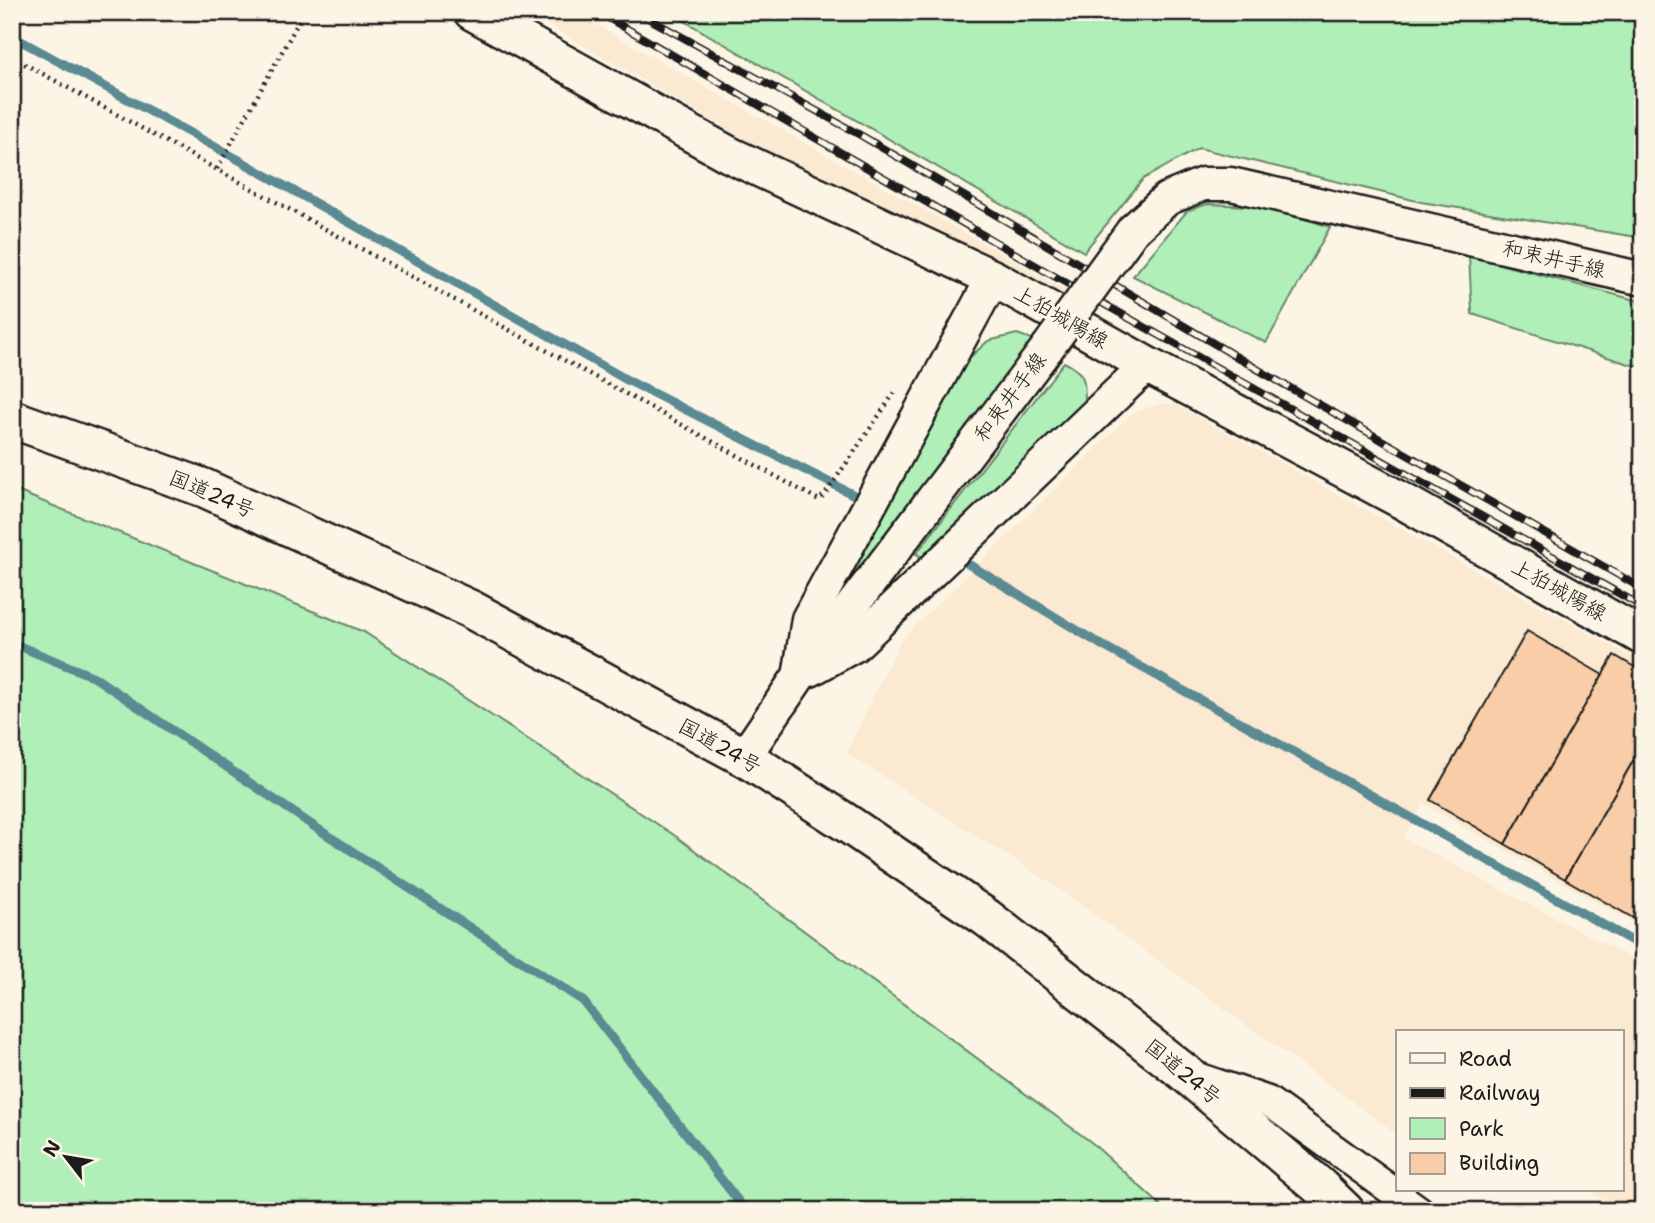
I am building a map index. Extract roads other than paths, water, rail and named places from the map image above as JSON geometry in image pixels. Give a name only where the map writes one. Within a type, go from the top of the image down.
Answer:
[{"type":"highway","name":"国道24号","points":[[12,419],[204,488],[470,610],[744,757],[987,918],[1185,1073],[1345,1211]]},
{"type":"main road","name":"上狛城陽線","points":[[472,12],[730,155],[993,278],[1147,365],[1399,499],[1643,637]]},
{"type":"main road","name":"和束井手線","points":[[744,757],[799,676],[1133,230],[1167,199],[1203,184],[1231,184],[1643,279]]},
{"type":"main road","points":[[799,676],[808,619],[993,278]]},
{"type":"main road","points":[[799,676],[855,645],[1147,365]]},
{"type":"street","points":[[1185,1073],[1268,1101],[1420,1211]]},
{"type":"waterway","points":[[12,36],[241,161],[627,380],[862,499]]},
{"type":"waterway","points":[[965,562],[1100,644],[1643,947]]},
{"type":"waterway","points":[[12,643],[94,677],[315,827],[583,1001],[746,1211]]},
{"type":"railway","points":[[598,12],[1054,276],[1643,607]]},
{"type":"railway","points":[[637,12],[862,136],[1264,373],[1643,589]]}]
